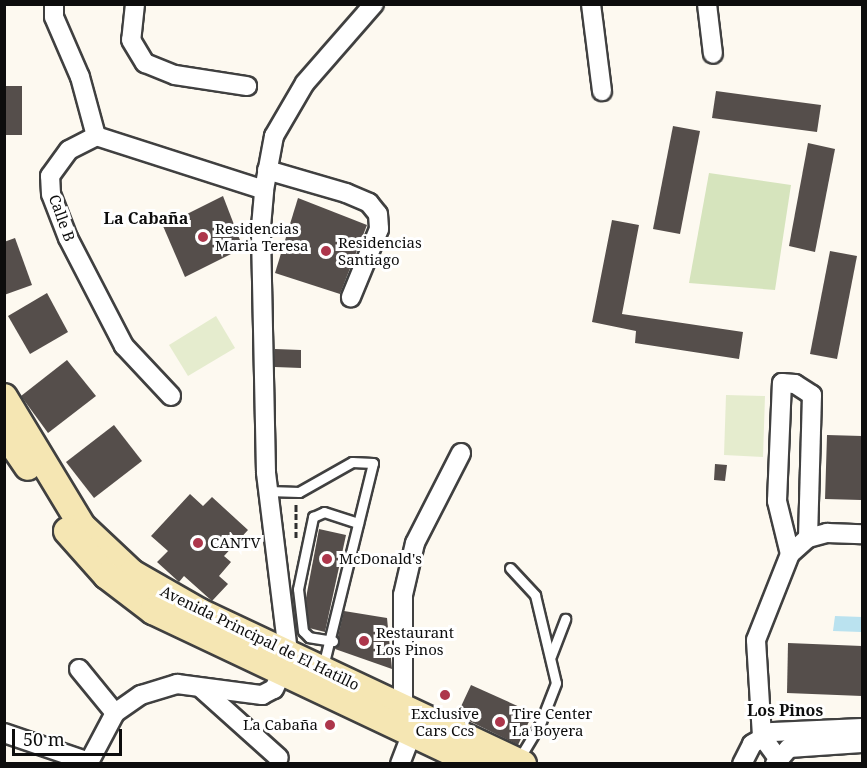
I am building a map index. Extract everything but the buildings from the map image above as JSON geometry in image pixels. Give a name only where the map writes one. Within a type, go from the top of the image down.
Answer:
[{"type":"main road","name":"Avenida Principal de El Hatillo","points":[[4,397],[82,526],[113,556],[152,586],[412,733],[477,764]]},
{"type":"main road","name":"Avenida Principal de El Hatillo","points":[[4,432],[72,540],[124,592],[153,611],[285,661],[323,667],[520,762]]},
{"type":"street","points":[[54,4],[54,17],[80,77],[96,136],[264,190]]},
{"type":"street","points":[[135,4],[131,40],[145,63],[175,75],[247,87]]},
{"type":"street","points":[[4,733],[89,763],[115,713],[165,686],[262,694],[274,689],[285,661],[268,491],[261,227],[264,190],[274,136],[305,82],[374,4]]},
{"type":"street","points":[[591,4],[602,91]]},
{"type":"street","points":[[707,4],[713,54]]},
{"type":"street","name":"Calle B","points":[[96,136],[69,150],[50,176],[51,194],[68,238],[124,346],[171,396]]},
{"type":"street","points":[[267,170],[346,193],[369,203],[378,214],[379,230],[351,297]]},
{"type":"street","points":[[790,554],[777,501],[782,383],[795,384],[812,394],[808,538]]},
{"type":"street","points":[[403,707],[403,595],[415,543],[461,453]]},
{"type":"street","points":[[862,534],[808,538],[790,554],[756,640],[762,736],[776,760],[806,745],[862,743]]},
{"type":"street","points":[[79,669],[115,713]]},
{"type":"street","points":[[202,689],[279,758]]},
{"type":"street","points":[[742,764],[762,736],[862,728]]},
{"type":"street","points":[[400,764],[412,733]]},
{"type":"lane","points":[[268,491],[299,492],[352,462],[372,461],[333,641],[323,667]]},
{"type":"lane","points":[[333,641],[309,637],[303,631],[298,589],[313,517],[324,512],[358,523]]},
{"type":"lane","points":[[510,568],[535,595],[556,683],[540,724],[520,762]]},
{"type":"lane","points":[[551,656],[565,620]]},
{"type":"green space","points":[[709,173],[791,185],[775,290],[689,283]]},
{"type":"green space","points":[[216,316],[235,348],[188,376],[169,345]]},
{"type":"green space","points":[[726,395],[765,396],[763,457],[724,455]]},
{"type":"water","points":[[835,616],[862,617],[861,632],[833,631]]},
{"type":"place","name":"Residencias Maria Teresa","points":[[203,237]]},
{"type":"place","name":"Residencias Santiago","points":[[326,251]]},
{"type":"place","name":"CANTV","points":[[198,543]]},
{"type":"place","name":"McDonald's","points":[[327,559]]},
{"type":"place","name":"Restaurant Los Pinos","points":[[364,641]]},
{"type":"place","name":"Exclusive Cars Ccs","points":[[445,695]]},
{"type":"place","name":"Tire Center La Boyera","points":[[500,722]]},
{"type":"place","name":"La Cabaña","points":[[330,725]]},
{"type":"district","name":"La Cabaña","points":[[146,218]]},
{"type":"district","name":"Los Pinos","points":[[785,710]]}]
